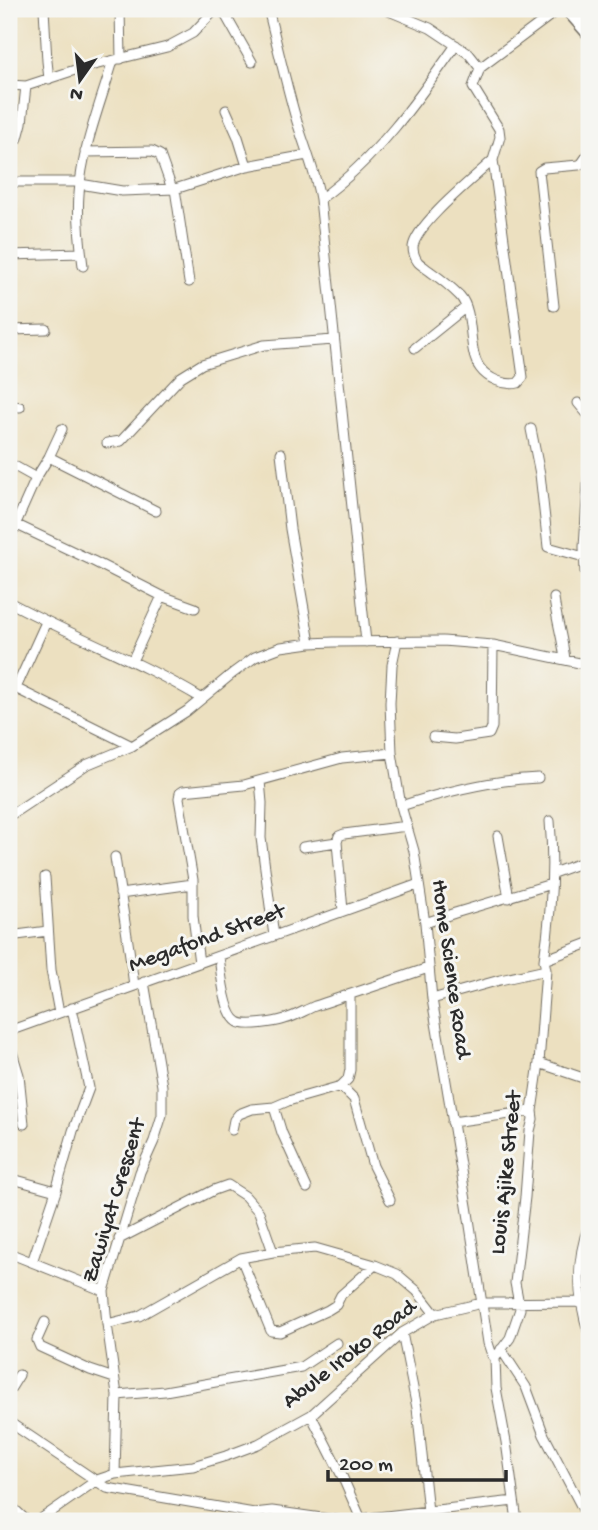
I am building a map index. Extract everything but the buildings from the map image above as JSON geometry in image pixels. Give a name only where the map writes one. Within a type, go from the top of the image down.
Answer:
[{"type":"highway","points":[[567,9],[589,34]]},
{"type":"highway","points":[[579,9],[589,20]]},
{"type":"street","points":[[44,9],[50,79]]},
{"type":"street","points":[[83,266],[78,204],[80,183],[85,152],[117,60],[120,9]]},
{"type":"street","points":[[9,85],[26,86],[78,69],[167,47],[193,33],[216,9]]},
{"type":"street","points":[[222,9],[252,62]]},
{"type":"street","points":[[268,9],[294,113],[316,174],[320,199],[366,642]]},
{"type":"street","points":[[385,9],[430,28],[469,54],[480,68]]},
{"type":"street","points":[[493,160],[427,222],[413,244],[418,261],[461,298],[467,307],[478,366],[490,377],[512,384],[518,383],[523,377],[493,160],[500,137],[499,129],[473,87],[480,68],[559,9]]},
{"type":"street","points":[[320,199],[358,167],[392,130],[456,46]]},
{"type":"street","points":[[18,138],[26,86]]},
{"type":"street","points":[[226,110],[247,166]]},
{"type":"street","points":[[85,152],[157,152],[160,155],[171,186],[176,190],[189,282]]},
{"type":"street","points":[[554,306],[539,172],[544,168],[579,165],[589,153]]},
{"type":"street","points":[[9,182],[80,183],[122,191],[176,190],[247,166],[307,155]]},
{"type":"street","points":[[9,255],[81,253]]},
{"type":"street","points":[[415,348],[467,307]]},
{"type":"street","points":[[9,330],[46,329]]},
{"type":"street","points":[[107,443],[121,441],[181,377],[202,364],[264,345],[334,340]]},
{"type":"street","points":[[578,403],[589,416]]},
{"type":"street","points":[[9,405],[20,407]]},
{"type":"street","points":[[9,539],[36,478],[62,429]]},
{"type":"street","points":[[531,429],[540,474],[548,547],[584,557]]},
{"type":"street","points":[[281,453],[290,529],[310,643]]},
{"type":"street","points":[[49,457],[156,511]]},
{"type":"street","points":[[9,463],[36,478]]},
{"type":"street","points":[[589,468],[584,557],[584,572],[589,577]]},
{"type":"street","points":[[15,524],[162,596],[195,608]]},
{"type":"street","points":[[132,661],[162,596]]},
{"type":"street","points":[[554,598],[565,660]]},
{"type":"street","points":[[9,602],[132,661],[201,698]]},
{"type":"street","points":[[46,622],[12,687],[132,746]]},
{"type":"street","name":"Home Science Road","points":[[397,641],[392,664],[390,703],[392,753],[401,806],[414,851],[425,923],[432,999],[488,1343],[495,1359]]},
{"type":"street","points":[[9,816],[86,765],[132,746],[187,711],[255,657],[281,647],[310,643],[443,641],[493,645],[589,665]]},
{"type":"street","points":[[433,737],[475,738],[489,734],[492,727],[493,645]]},
{"type":"street","points":[[199,963],[193,916],[193,884],[180,793],[244,785],[342,758],[392,753]]},
{"type":"street","points":[[401,806],[475,785],[538,778]]},
{"type":"street","points":[[260,781],[261,838],[274,936]]},
{"type":"street","name":"Louis Ajike Street","points":[[495,1359],[510,1338],[520,1309],[515,1283],[538,1063],[553,873],[550,821]]},
{"type":"street","points":[[343,911],[337,842],[339,836],[407,826]]},
{"type":"street","points":[[498,836],[509,898]]},
{"type":"street","points":[[303,847],[337,842]]},
{"type":"street","points":[[115,857],[134,986]]},
{"type":"street","points":[[553,873],[589,860]]},
{"type":"street","points":[[45,877],[51,970],[59,1013]]},
{"type":"street","points":[[120,894],[193,884]]},
{"type":"street","name":"Megafond Street","points":[[9,1031],[419,884]]},
{"type":"street","points":[[425,923],[551,884]]},
{"type":"street","points":[[9,936],[48,931]]},
{"type":"street","points":[[432,999],[545,965],[589,943]]},
{"type":"street","points":[[219,956],[224,996],[235,1020],[247,1024],[282,1020],[312,1007],[428,968]]},
{"type":"street","name":"Zawiyat Crescent","points":[[115,1474],[117,1395],[104,1291],[140,1172],[162,1115],[162,1086],[145,982]]},
{"type":"street","points":[[232,1130],[234,1120],[239,1114],[253,1109],[274,1107],[341,1086],[348,1079],[350,995]]},
{"type":"street","points":[[32,1262],[73,1130],[89,1088],[72,1008]]},
{"type":"street","points":[[9,1042],[19,1075],[24,1124]]},
{"type":"street","points":[[538,1063],[589,1080]]},
{"type":"street","points":[[341,1086],[354,1099],[373,1166],[390,1200]]},
{"type":"street","points":[[274,1107],[282,1133],[307,1188]]},
{"type":"street","points":[[452,1122],[532,1111]]},
{"type":"street","points":[[9,1178],[56,1191]]},
{"type":"street","points":[[119,1239],[228,1185],[245,1196],[259,1212],[273,1252]]},
{"type":"street","points":[[589,1225],[579,1273],[580,1302],[589,1334]]},
{"type":"street","points":[[107,1324],[139,1316],[241,1258],[315,1248],[397,1274],[417,1291],[435,1314]]},
{"type":"street","points":[[9,1254],[104,1291]]},
{"type":"street","points":[[241,1258],[271,1331],[280,1332],[336,1305],[341,1295],[375,1265]]},
{"type":"street","name":"Abule Iroko Road","points":[[38,1521],[97,1480],[115,1474],[193,1465],[258,1444],[311,1415],[402,1333],[435,1314],[482,1303],[580,1302]]},
{"type":"street","points":[[45,1322],[37,1340],[40,1346],[90,1370],[114,1378]]},
{"type":"street","points":[[402,1333],[416,1408],[429,1521]]},
{"type":"street","points":[[117,1395],[165,1391],[301,1367],[337,1343]]},
{"type":"street","points":[[501,1349],[526,1387],[544,1435],[589,1521]]},
{"type":"street","points":[[495,1359],[496,1388],[517,1521]]},
{"type":"street","points":[[9,1391],[19,1375]]},
{"type":"street","points":[[311,1415],[361,1519]]},
{"type":"street","points":[[9,1422],[107,1488],[254,1513],[272,1511],[343,1521],[514,1501]]},
{"type":"street","points":[[9,1504],[27,1521]]}]
